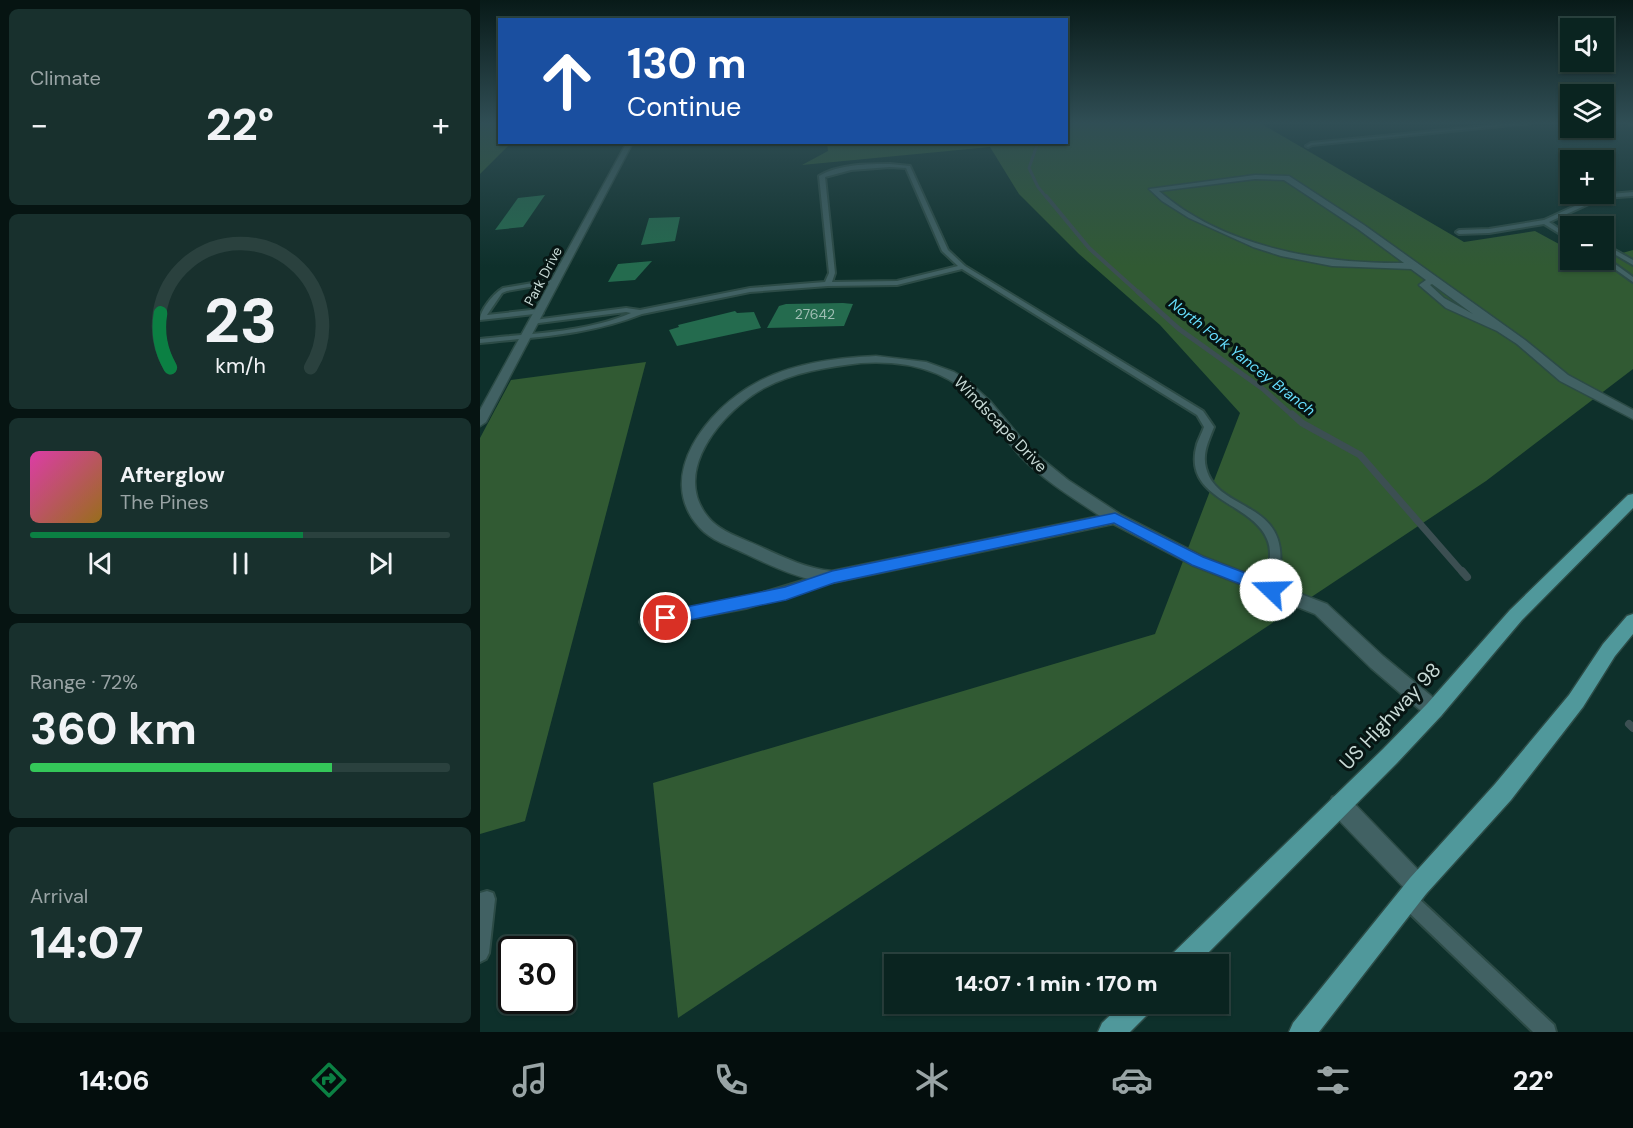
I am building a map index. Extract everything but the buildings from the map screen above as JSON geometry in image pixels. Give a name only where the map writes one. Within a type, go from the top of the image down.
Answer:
[{"type":"main road","name":"US Highway 98","points":[[1190,954],[1434,710],[1516,615],[1633,499]]},
{"type":"main road","points":[[1302,1032],[1413,893],[1510,783],[1576,701],[1610,650],[1633,621]]},
{"type":"main road","points":[[1111,1032],[1130,1014]]},
{"type":"street","name":"Park Drive","points":[[480,422],[614,171]]},
{"type":"street","points":[[1412,266],[1328,263],[1285,256],[1256,248],[1191,216],[1162,198],[1153,189],[1255,177],[1286,178],[1360,227],[1431,280],[1521,342],[1564,378],[1633,415]]},
{"type":"street","name":"Windscape Drive","points":[[1115,518],[832,577],[807,576],[731,539],[703,522],[689,495],[694,454],[709,429],[745,395],[796,370],[836,362],[876,358],[913,361],[945,370],[974,391],[1032,459],[1059,482],[1115,518],[1198,561],[1321,609],[1377,662],[1434,710]]},
{"type":"street","points":[[1340,805],[1413,893]]},
{"type":"lane","points":[[828,284],[832,273],[822,179],[826,174],[835,171]]},
{"type":"lane","points":[[910,171],[945,252],[963,267],[1200,413],[1209,427],[1200,450],[1200,469],[1204,478],[1220,495],[1266,524],[1275,542],[1271,590]]},
{"type":"lane","points":[[1459,232],[1489,231],[1545,222],[1601,196],[1633,194]]},
{"type":"lane","points":[[1545,222],[1560,227]]},
{"type":"lane","points":[[1545,222],[1560,232]]},
{"type":"lane","points":[[1614,252],[1633,264]]},
{"type":"lane","points":[[1614,266],[1633,280]]},
{"type":"lane","points":[[480,341],[614,321],[640,312],[750,290],[828,284],[897,283],[963,267]]},
{"type":"lane","points":[[481,318],[500,291],[515,286],[556,281]]},
{"type":"lane","points":[[534,322],[626,310],[640,312]]},
{"type":"lane","points":[[481,318],[540,311]]},
{"type":"lane","points":[[646,622],[746,603],[786,593],[832,577]]},
{"type":"lane","points":[[1413,893],[1547,1032]]},
{"type":"lane","points":[[480,901],[487,899],[480,953]]},
{"type":"green space","points":[[1005,171],[1343,171],[1464,242],[1535,231],[1560,245],[1560,270],[1614,270],[1614,255],[1633,250],[1633,369],[1486,481],[678,1018],[653,783],[1155,634],[1240,413],[1160,325],[1079,254],[1019,194]]},
{"type":"green space","points":[[646,362],[525,821],[480,834],[480,438],[511,380]]},
{"type":"waterway","name":"North Fork Yancey Branch","points":[[1030,171],[1038,187],[1047,198]]},
{"type":"waterway","name":"North Fork Yancey Branch","points":[[1046,196],[1089,248],[1139,293]]},
{"type":"waterway","name":"North Fork Yancey Branch","points":[[1138,292],[1179,329],[1263,389],[1293,416]]},
{"type":"waterway","name":"North Fork Yancey Branch","points":[[1292,414],[1302,423],[1360,455],[1463,573]]},
{"type":"waterway","name":"North Fork Yancey Branch","points":[[1462,571],[1467,577]]},
{"type":"waterway","name":"North Fork Yancey Branch","points":[[1629,724],[1633,728]]},
{"type":"route","points":[[666,618],[746,603],[786,593],[832,577],[1115,518],[1198,561],[1271,590]]}]
